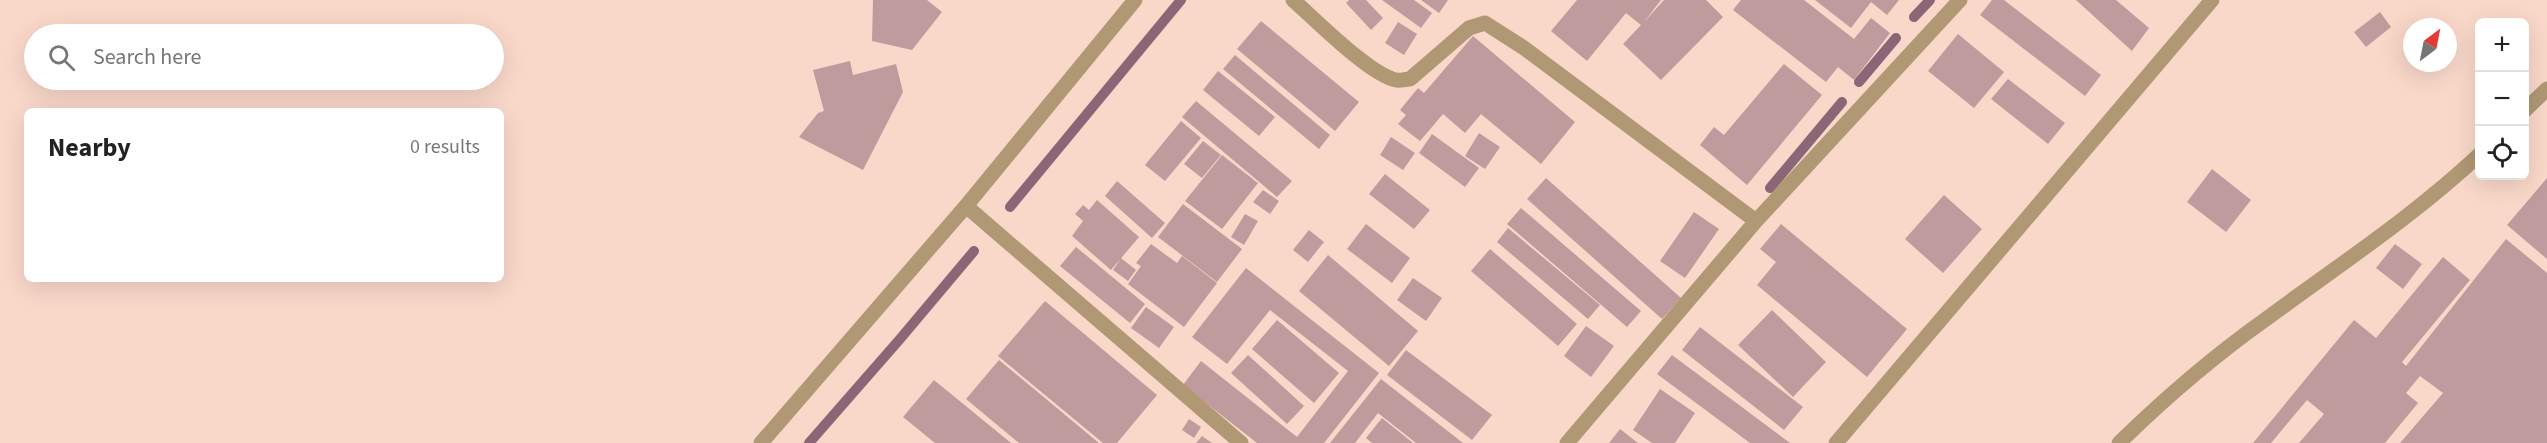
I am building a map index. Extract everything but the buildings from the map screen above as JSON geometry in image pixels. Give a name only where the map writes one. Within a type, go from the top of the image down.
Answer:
[{"type":"street","points":[[761,443],[966,206],[1135,0]]},
{"type":"street","points":[[1293,0],[1356,55],[1384,75],[1397,80],[1410,79],[1469,28],[1485,23],[1524,48],[1756,220]]},
{"type":"street","points":[[1567,443],[1756,220],[1960,0]]},
{"type":"street","points":[[1836,443],[2212,0]]},
{"type":"street","points":[[2529,106],[2547,89]]},
{"type":"street","points":[[2119,443],[2155,408],[2264,320],[2370,245],[2475,159]]},
{"type":"street","points":[[966,206],[1241,443]]},
{"type":"waterway","points":[[1010,207],[1181,0]]},
{"type":"waterway","points":[[1914,17],[1930,0]]},
{"type":"waterway","points":[[1859,82],[1896,38]]},
{"type":"waterway","points":[[1770,188],[1842,102]]},
{"type":"waterway","points":[[809,443],[974,251]]}]
